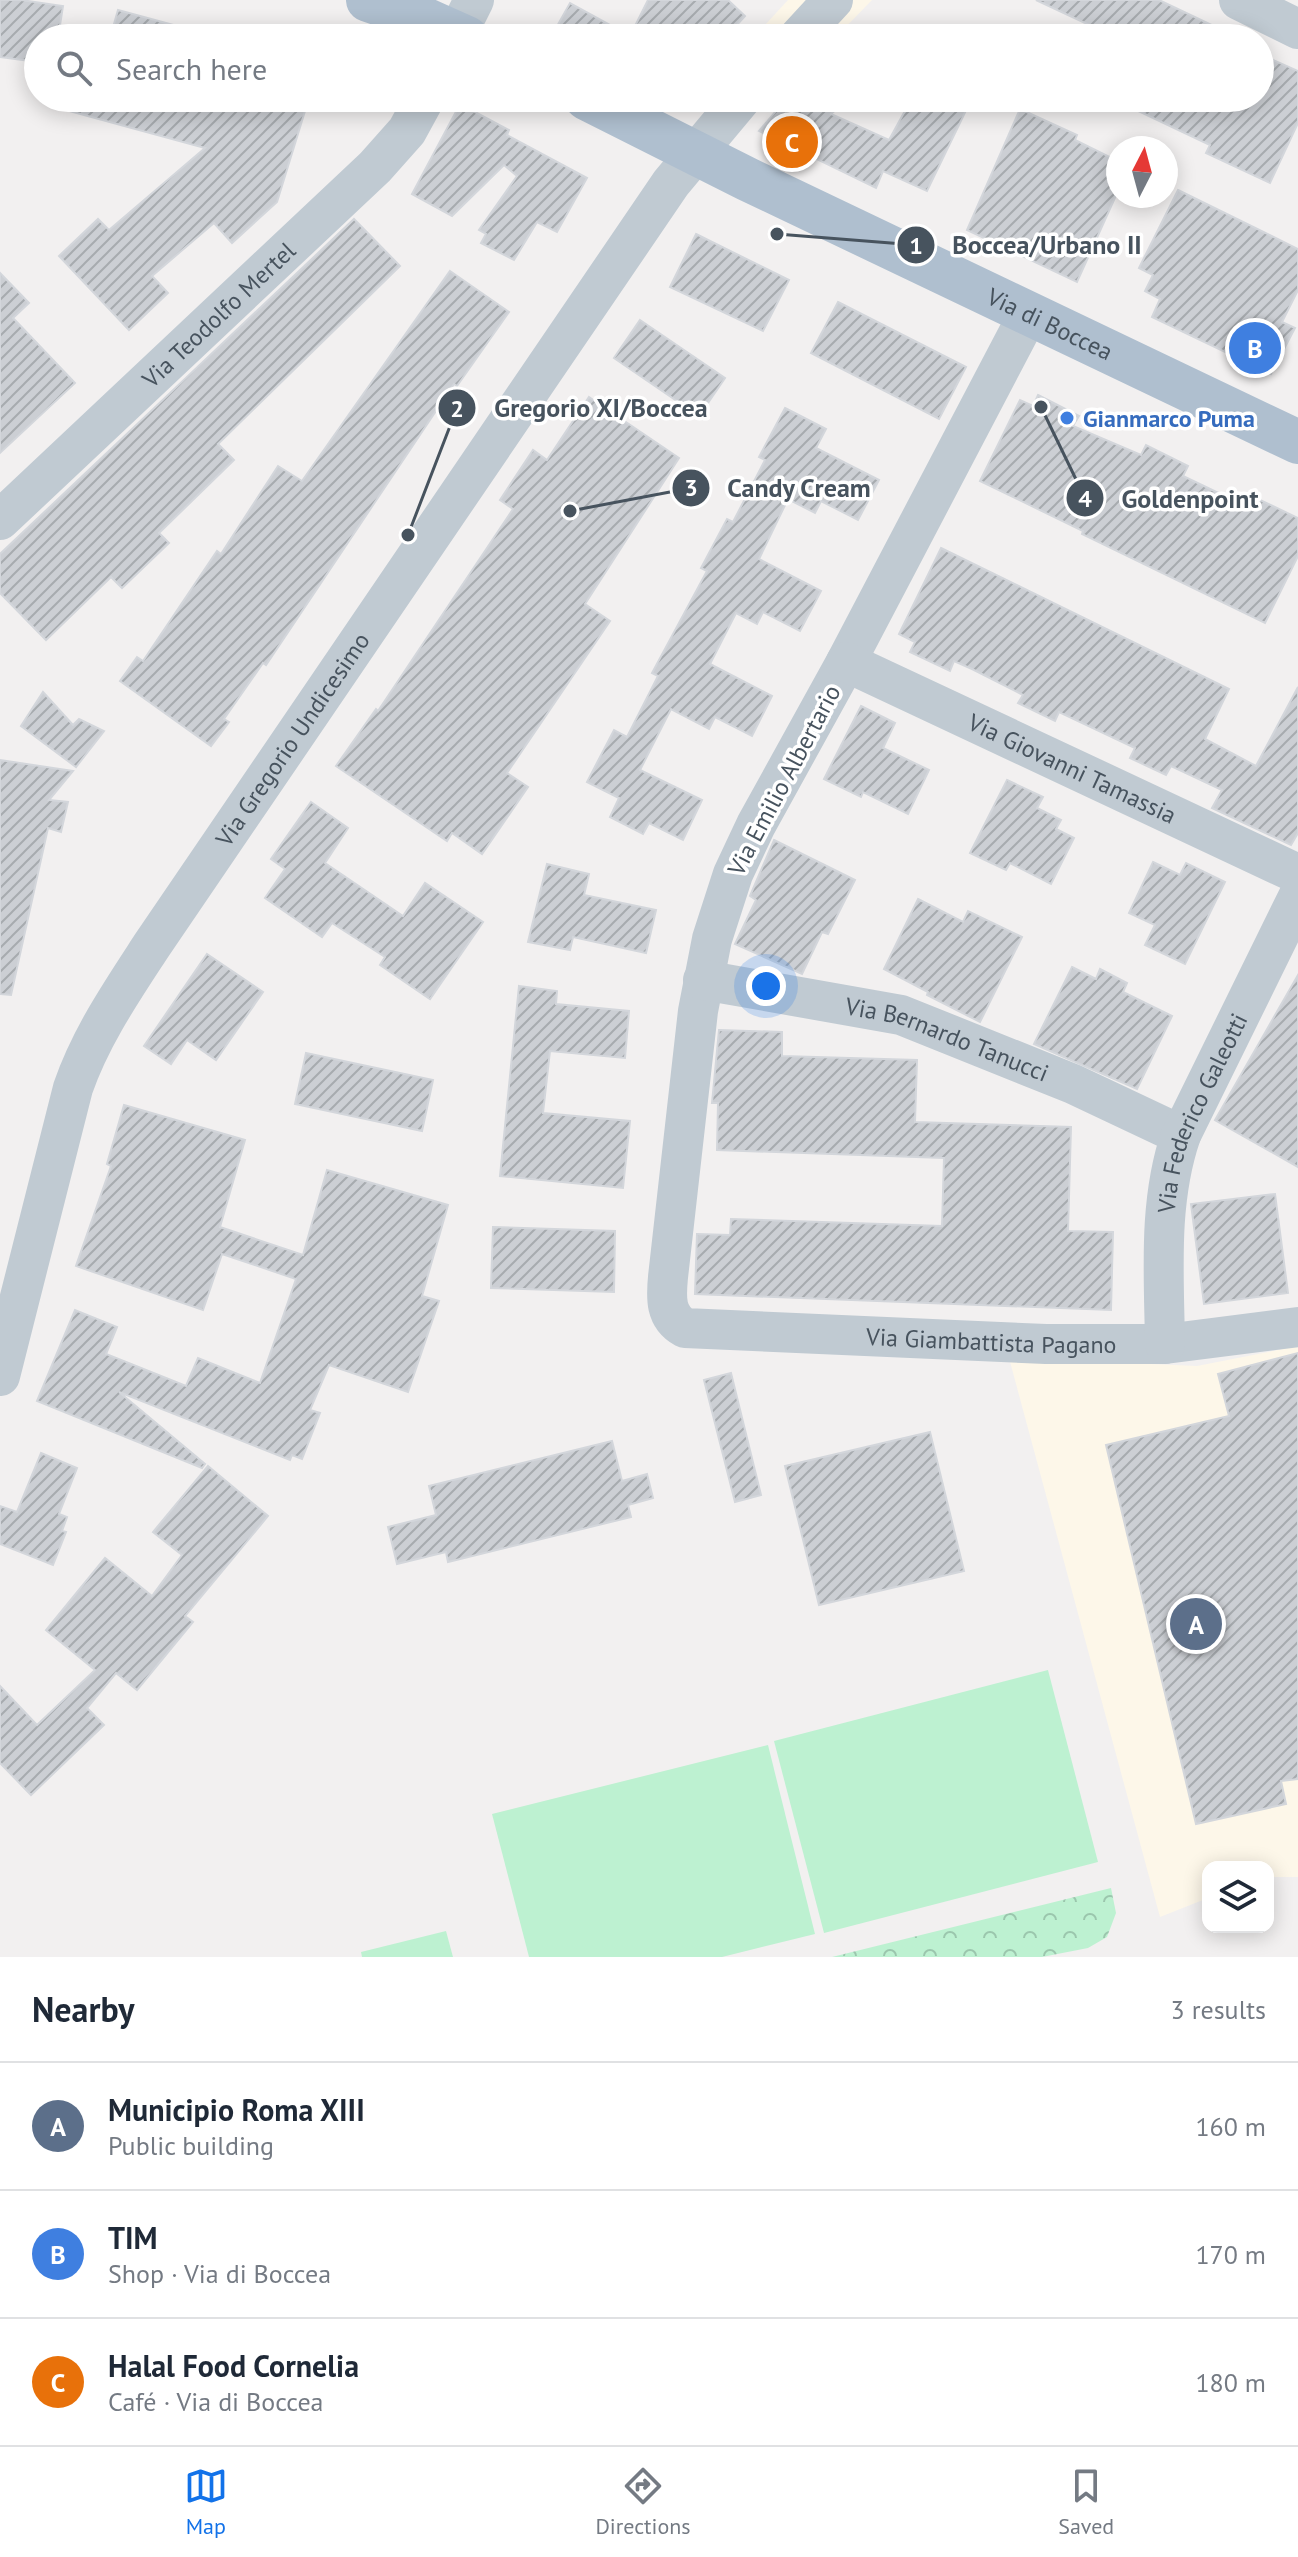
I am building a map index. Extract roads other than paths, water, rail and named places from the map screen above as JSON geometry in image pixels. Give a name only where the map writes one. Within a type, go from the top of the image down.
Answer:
[{"type":"main road","points":[[368,0],[453,24]]},
{"type":"main road","name":"Via di Boccea","points":[[613,112],[1298,442]]},
{"type":"street","points":[[811,24],[833,0]]},
{"type":"street","points":[[1239,0],[1298,29]]},
{"type":"street","name":"Via Teodolfo Mertel","points":[[0,520],[375,167],[407,131],[417,112]]},
{"type":"street","name":"Via Gregorio Undicesimo","points":[[0,1376],[14,1263],[73,1088],[101,1026],[160,932],[671,183],[730,112]]},
{"type":"street","name":"Via Emilio Albertario","points":[[685,1328],[672,1317],[666,1293],[703,980],[722,905],[744,851],[1029,313]]},
{"type":"street","name":"Via Giovanni Tamassia","points":[[846,662],[1298,874]]},
{"type":"street","name":"Via Federico Galeotti","points":[[1165,1344],[1167,1182],[1181,1135],[1298,897]]},
{"type":"street","name":"Via Bernardo Tanucci","points":[[703,980],[901,1015],[1073,1084],[1181,1135]]},
{"type":"street","name":"Via Giambattista Pagano","points":[[685,1328],[1046,1344],[1165,1344],[1298,1327]]},
{"type":"place","name":"Halal Food Cornelia","points":[[792,142]]},
{"type":"place","name":"Boccea/Urbano II","points":[[777,234]]},
{"type":"place","name":"TIM","points":[[1255,348]]},
{"type":"place","name":"Goldenpoint","points":[[1041,407]]},
{"type":"place","name":"Gianmarco Puma","points":[[1067,418]]},
{"type":"place","name":"Candy Cream","points":[[570,511]]},
{"type":"place","name":"Gregorio XI/Boccea","points":[[408,535]]},
{"type":"place","name":"Municipio Roma XIII","points":[[1196,1624]]}]
